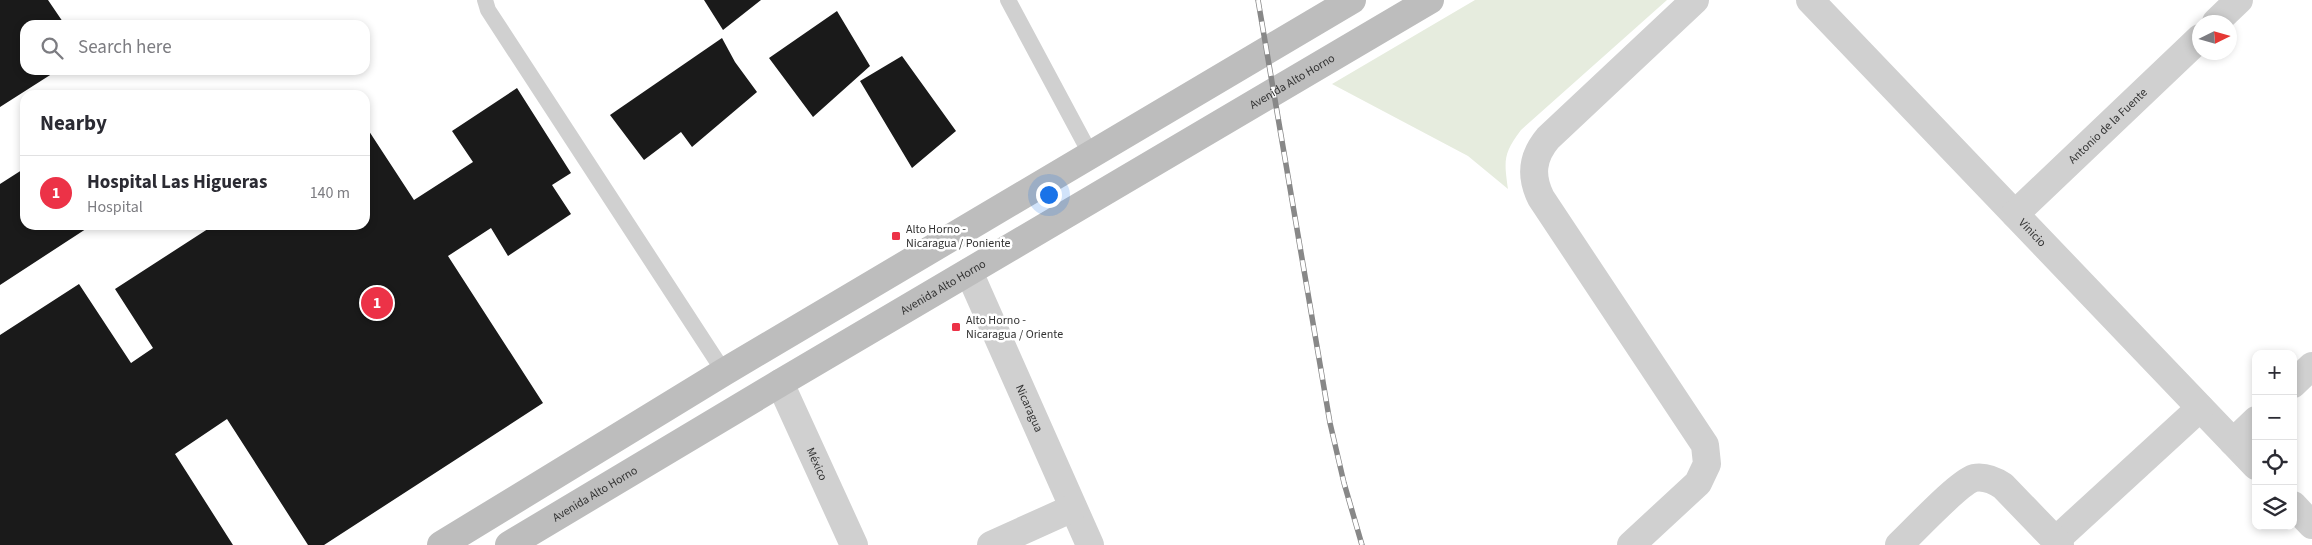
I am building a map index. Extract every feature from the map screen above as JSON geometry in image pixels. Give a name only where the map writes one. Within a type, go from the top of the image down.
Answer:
[{"type":"main road","points":[[441,545],[724,372],[1352,0]]},
{"type":"main road","name":"Avenida Alto Horno","points":[[509,545],[780,382],[1430,0]]},
{"type":"street","points":[[1632,545],[1698,483],[1707,464],[1705,445],[1541,198],[1536,188],[1533,167],[1541,146],[1548,138],[1695,0]]},
{"type":"street","name":"Vinicio","points":[[1810,0],[2252,462]]},
{"type":"street","points":[[2223,15],[2239,0]]},
{"type":"street","name":"Antonio de la Fuente","points":[[2014,214],[2192,46]]},
{"type":"street","name":"Nicaragua","points":[[969,272],[1090,545]]},
{"type":"street","points":[[2297,380],[2312,366]]},
{"type":"street","name":"México","points":[[780,382],[854,545]]},
{"type":"street","points":[[1899,545],[1966,482],[1981,477],[1996,481],[2003,486],[2058,542],[2200,408]]},
{"type":"street","points":[[2233,442],[2252,424]]},
{"type":"street","points":[[991,545],[1072,508]]},
{"type":"street","points":[[2297,509],[2312,525]]},
{"type":"lane","points":[[485,0],[488,10],[724,372]]},
{"type":"lane","points":[[1008,0],[1091,154]]},
{"type":"shaded area","points":[[1475,0],[1667,0],[1521,130],[1511,145],[1506,158],[1508,189],[1468,156],[1332,84]]},
{"type":"building","points":[[0,0],[48,0],[62,20],[20,20],[20,75],[50,75],[27,90],[20,90],[20,94],[0,107]]},
{"type":"building","points":[[704,0],[761,0],[723,30]]},
{"type":"building","points":[[837,11],[870,66],[813,117],[769,58]]},
{"type":"building","points":[[722,38],[735,62],[757,92],[692,147],[681,132],[644,160],[610,115]]},
{"type":"building","points":[[902,56],[956,131],[912,168],[860,81]]},
{"type":"building","points":[[517,88],[571,173],[552,185],[571,214],[508,256],[491,228],[448,256],[543,403],[324,545],[308,545],[227,419],[175,454],[233,545],[0,545],[0,335],[79,284],[131,363],[153,348],[115,289],[206,230],[370,230],[370,133],[414,200],[473,162],[452,131]]},
{"type":"building","points":[[20,171],[20,230],[84,230],[0,285],[0,184]]},
{"type":"railway","points":[[1258,0],[1330,423],[1344,483],[1362,545]]},
{"type":"place","name":"Alto Horno - Nicaragua / Poniente","points":[[896,236]]},
{"type":"place","name":"Hospital Las Higueras","points":[[377,303]]},
{"type":"place","name":"Alto Horno - Nicaragua / Oriente","points":[[956,327]]}]
